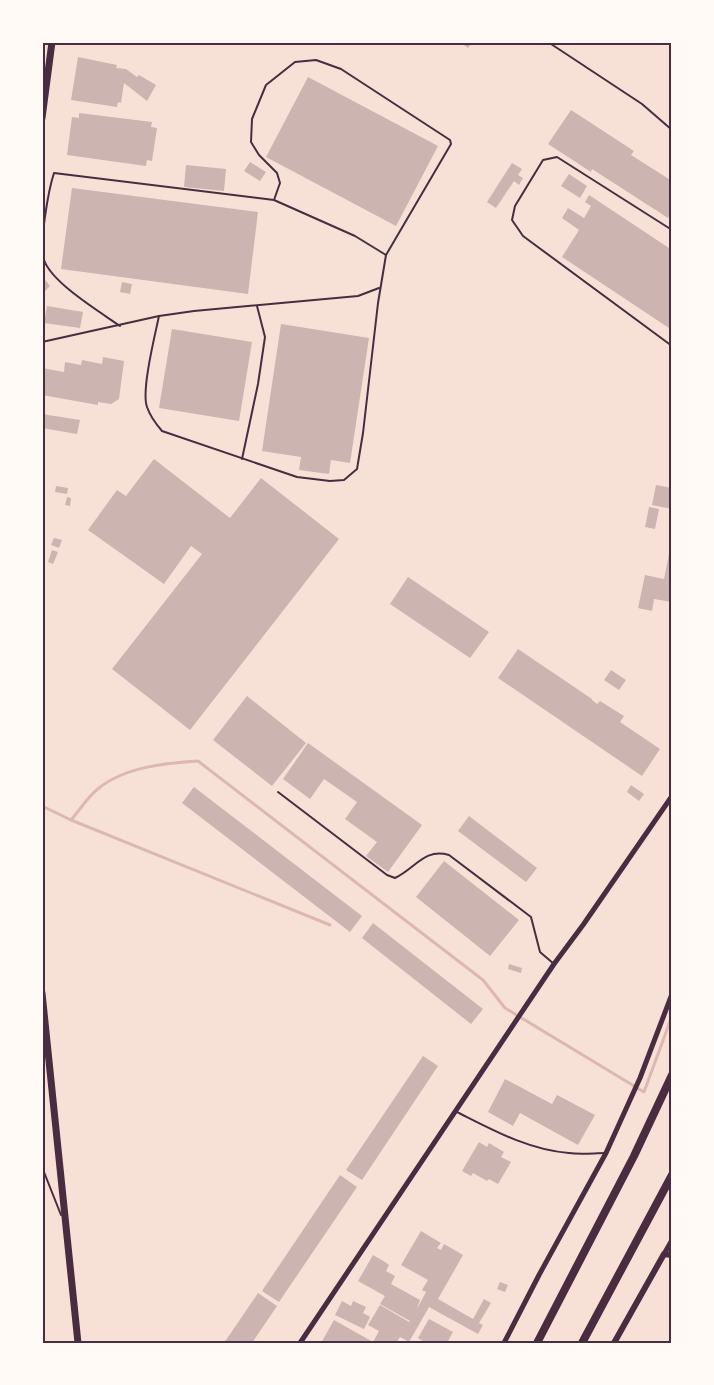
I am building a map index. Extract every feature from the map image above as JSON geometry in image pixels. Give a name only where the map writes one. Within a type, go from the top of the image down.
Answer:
[{"type":"highway","points":[[537,1343],[634,1156],[672,1074]]},
{"type":"highway","points":[[583,1343],[672,1175]]},
{"type":"main road","points":[[42,118],[52,42]]},
{"type":"main road","points":[[42,993],[78,1343]]},
{"type":"street","points":[[300,1343],[554,964],[672,796]]},
{"type":"street","points":[[504,1343],[558,1238],[606,1153],[640,1078],[672,994]]},
{"type":"street","points":[[614,1343],[672,1240]]},
{"type":"street","points":[[664,1254],[672,1255]]},
{"type":"lane","points":[[548,42],[642,104],[672,130]]},
{"type":"lane","points":[[159,316],[148,376],[146,404],[153,420],[162,431],[297,477],[330,481],[344,480],[357,469],[386,255],[452,144],[450,140],[341,69],[316,60],[295,62],[266,85],[252,119],[251,142],[259,155],[277,173],[280,183],[274,200]]},
{"type":"lane","points":[[672,230],[557,157],[543,160],[515,206],[512,220],[523,236],[672,346]]},
{"type":"lane","points":[[120,326],[75,294],[52,272],[43,259],[44,221],[54,173],[274,200],[355,236],[386,255]]},
{"type":"lane","points":[[42,342],[159,316],[358,296],[380,288]]},
{"type":"lane","points":[[242,459],[258,384],[265,337],[256,306]]},
{"type":"lane","points":[[278,792],[387,875],[395,878],[432,853],[440,852],[449,855],[531,917],[540,952],[554,964]]},
{"type":"lane","points":[[455,1111],[532,1147],[570,1154],[606,1153]]},
{"type":"lane","points":[[42,1167],[66,1226]]},
{"type":"building","points":[[460,42],[472,42],[468,48]]},
{"type":"building","points":[[78,57],[117,65],[116,68],[126,69],[137,77],[139,75],[156,85],[147,101],[124,83],[121,103],[118,102],[117,107],[71,100]]},
{"type":"building","points":[[308,77],[438,146],[396,226],[266,157]]},
{"type":"building","points":[[571,110],[634,151],[631,155],[672,181],[672,211],[668,218],[592,169],[591,172],[548,144]]},
{"type":"building","points":[[79,113],[152,122],[151,127],[157,128],[152,161],[147,160],[146,166],[67,155],[72,117],[79,118]]},
{"type":"building","points":[[250,162],[266,172],[260,181],[244,171]]},
{"type":"building","points":[[512,163],[522,169],[518,175],[523,178],[519,185],[514,181],[496,208],[487,202]]},
{"type":"building","points":[[186,165],[226,169],[224,191],[184,187]]},
{"type":"building","points":[[569,174],[587,186],[580,198],[561,186]]},
{"type":"building","points":[[72,188],[258,212],[248,294],[61,269]]},
{"type":"building","points":[[589,195],[672,250],[672,330],[562,257],[579,230],[562,218],[568,208],[584,218],[591,206],[585,202]]},
{"type":"building","points":[[42,276],[50,286],[45,291],[42,287]]},
{"type":"building","points":[[122,282],[132,284],[130,294],[120,292]]},
{"type":"building","points":[[47,306],[83,312],[80,328],[44,323]]},
{"type":"building","points":[[281,324],[369,338],[350,463],[331,460],[329,474],[299,470],[301,457],[262,451]]},
{"type":"building","points":[[172,329],[252,342],[239,421],[159,408]]},
{"type":"building","points":[[103,357],[124,361],[119,399],[111,404],[98,402],[98,405],[42,395],[42,368],[64,372],[65,362],[81,365],[82,360],[102,364]]},
{"type":"building","points":[[42,414],[80,420],[77,434],[42,428]]},
{"type":"building","points":[[154,459],[230,518],[261,478],[339,539],[190,730],[112,669],[202,554],[191,546],[164,584],[88,530],[117,490],[126,496]]},
{"type":"building","points":[[656,485],[672,488],[672,509],[652,505]]},
{"type":"building","points":[[56,486],[68,488],[67,494],[55,492]]},
{"type":"building","points":[[67,497],[71,498],[70,506],[65,505]]},
{"type":"building","points":[[649,507],[659,509],[655,529],[645,527]]},
{"type":"building","points":[[54,538],[62,540],[59,548],[51,545]]},
{"type":"building","points":[[671,544],[672,602],[654,599],[652,611],[638,608],[645,575],[664,579]]},
{"type":"building","points":[[52,550],[58,552],[53,564],[48,562]]},
{"type":"building","points":[[408,577],[489,632],[470,658],[390,604]]},
{"type":"building","points":[[518,649],[597,704],[600,701],[624,716],[620,722],[660,749],[642,776],[498,678]]},
{"type":"building","points":[[611,670],[626,680],[619,690],[604,680]]},
{"type":"building","points":[[247,696],[306,743],[272,786],[213,740]]},
{"type":"building","points":[[308,743],[422,825],[388,872],[366,856],[377,842],[345,819],[357,802],[324,779],[310,799],[283,779]]},
{"type":"building","points":[[631,785],[644,794],[639,801],[627,792]]},
{"type":"building","points":[[194,787],[362,916],[350,932],[182,803]]},
{"type":"building","points":[[469,816],[537,868],[526,882],[458,831]]},
{"type":"building","points":[[444,861],[519,920],[490,956],[416,897]]},
{"type":"building","points":[[373,923],[483,1009],[471,1024],[362,938]]},
{"type":"building","points":[[509,964],[522,968],[521,973],[508,969]]},
{"type":"building","points":[[423,1056],[438,1066],[362,1180],[346,1170]]},
{"type":"building","points":[[505,1079],[552,1104],[557,1095],[595,1115],[578,1145],[520,1113],[513,1126],[488,1112]]},
{"type":"building","points":[[479,1142],[487,1147],[489,1143],[504,1152],[501,1157],[511,1162],[498,1184],[473,1173],[471,1176],[462,1171]]},
{"type":"building","points":[[340,1175],[357,1187],[279,1302],[262,1291]]},
{"type":"building","points":[[421,1231],[441,1243],[437,1248],[441,1250],[444,1244],[463,1255],[438,1299],[473,1319],[484,1299],[491,1303],[479,1323],[483,1325],[478,1334],[429,1307],[409,1342],[400,1337],[396,1343],[321,1343],[334,1320],[373,1342],[379,1331],[368,1325],[380,1305],[410,1321],[380,1304],[385,1296],[358,1281],[373,1255],[389,1265],[386,1271],[395,1276],[391,1284],[420,1300],[417,1309],[426,1292],[422,1290],[428,1280],[401,1265]]},
{"type":"building","points":[[500,1282],[508,1285],[505,1292],[497,1289]]},
{"type":"building","points":[[258,1293],[277,1306],[252,1343],[224,1343]]},
{"type":"building","points":[[342,1301],[351,1306],[353,1301],[366,1307],[363,1313],[370,1317],[364,1329],[335,1315]]},
{"type":"building","points":[[429,1319],[453,1332],[447,1343],[426,1343],[418,1338]]},
{"type":"waterway","points":[[42,806],[71,820],[95,791],[121,775],[146,767],[198,761],[483,980],[505,1008],[644,1092],[672,1016]]},
{"type":"waterway","points":[[71,820],[330,925]]}]
